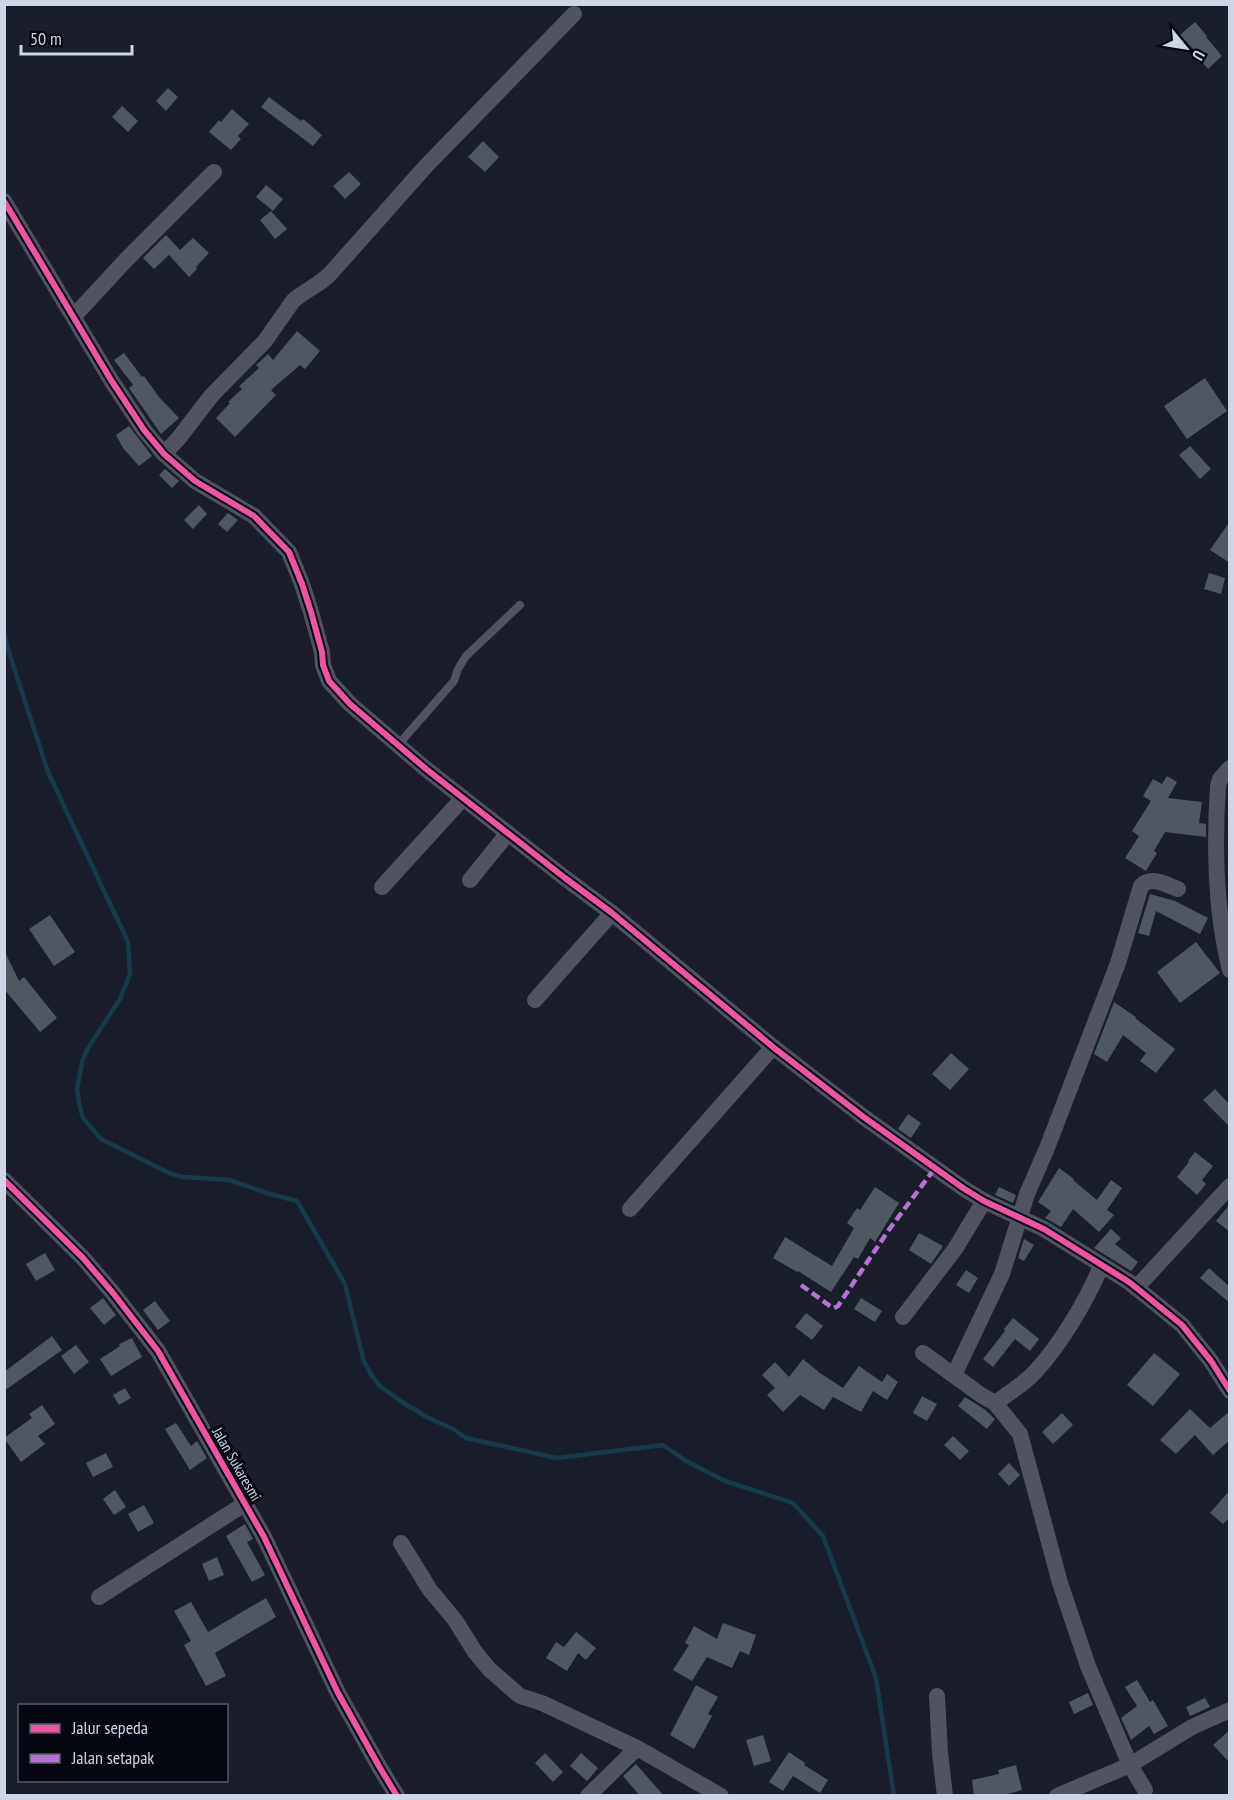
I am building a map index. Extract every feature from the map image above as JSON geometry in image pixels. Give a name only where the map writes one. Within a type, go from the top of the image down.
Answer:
[{"type":"street","points":[[164,454],[212,395],[265,341],[292,301],[315,287],[330,274],[426,166],[574,14]]},
{"type":"street","points":[[74,316],[214,172]]},
{"type":"street","points":[[4,201],[130,411],[164,454],[195,481],[254,516],[289,552],[311,612],[329,681],[350,704],[426,769],[612,912],[773,1047],[865,1118],[963,1188],[984,1201],[1044,1229],[1136,1287],[1182,1325],[1211,1361],[1230,1391]]},
{"type":"street","points":[[1230,768],[1220,779],[1218,786],[1216,849],[1219,919],[1230,970]]},
{"type":"street","points":[[382,887],[463,798]]},
{"type":"street","points":[[470,880],[508,833]]},
{"type":"street","points":[[954,1375],[998,1284],[1021,1219],[1027,1194],[1118,963],[1141,886],[1148,880],[1152,880],[1178,889]]},
{"type":"street","points":[[535,1000],[612,912]]},
{"type":"street","points":[[630,1209],[773,1047]]},
{"type":"street","name":"Jalan Sukaresmi","points":[[4,1180],[83,1258],[158,1351],[246,1503],[338,1693],[397,1796]]},
{"type":"street","points":[[1136,1287],[1230,1186]]},
{"type":"street","points":[[903,1317],[955,1249],[984,1201]]},
{"type":"street","points":[[995,1402],[1017,1388],[1035,1372],[1089,1294],[1101,1266]]},
{"type":"street","points":[[922,1353],[981,1395],[995,1402],[1020,1434],[1064,1593],[1088,1666],[1130,1765],[1145,1790]]},
{"type":"street","points":[[99,1597],[246,1503]]},
{"type":"street","points":[[401,1543],[430,1590],[455,1620],[475,1652],[503,1682],[520,1696],[542,1703],[637,1748],[721,1796]]},
{"type":"street","points":[[937,1696],[945,1796]]},
{"type":"street","points":[[1057,1796],[1130,1765],[1192,1727],[1230,1710]]},
{"type":"street","points":[[588,1796],[637,1748]]},
{"type":"lane","points":[[398,745],[454,681],[466,656],[520,605]]},
{"type":"building","points":[[1195,22],[1222,56],[1208,69],[1196,55],[1198,54],[1180,35]]},
{"type":"building","points":[[168,88],[178,97],[166,111],[156,101]]},
{"type":"building","points":[[269,97],[301,121],[303,119],[322,135],[313,146],[261,107]]},
{"type":"building","points":[[122,106],[138,121],[128,132],[112,117]]},
{"type":"building","points":[[232,109],[249,124],[238,136],[241,139],[231,150],[209,132]]},
{"type":"building","points":[[483,141],[499,157],[485,172],[468,157]]},
{"type":"building","points":[[349,172],[361,184],[345,199],[333,186]]},
{"type":"building","points":[[266,185],[283,199],[273,211],[256,197]]},
{"type":"building","points":[[271,211],[287,229],[275,239],[260,220]]},
{"type":"building","points":[[166,235],[180,250],[193,238],[209,253],[189,277],[169,255],[154,269],[143,258]]},
{"type":"building","points":[[297,331],[320,351],[305,369],[300,365],[271,390],[276,395],[235,437],[216,418],[242,389],[239,386],[259,368],[256,365],[268,354],[273,360]]},
{"type":"building","points":[[124,353],[179,418],[161,434],[129,388],[133,385],[114,360]]},
{"type":"building","points":[[1205,378],[1227,411],[1187,439],[1164,406]]},
{"type":"building","points":[[129,426],[152,456],[139,466],[123,448],[116,435]]},
{"type":"building","points":[[1190,446],[1211,469],[1200,479],[1179,455]]},
{"type":"building","points":[[165,469],[179,481],[172,488],[159,475]]},
{"type":"building","points":[[199,505],[207,514],[193,529],[184,520]]},
{"type":"building","points":[[228,513],[238,520],[227,532],[218,524]]},
{"type":"building","points":[[1230,521],[1230,563],[1210,550]]},
{"type":"building","points":[[1209,573],[1225,578],[1221,594],[1204,589]]},
{"type":"building","points":[[1167,776],[1177,782],[1168,798],[1202,802],[1199,823],[1206,824],[1206,837],[1165,832],[1154,851],[1157,853],[1146,871],[1125,858],[1139,836],[1132,831],[1151,801],[1143,796],[1153,779],[1162,784]]},
{"type":"building","points":[[1150,894],[1175,901],[1208,918],[1200,934],[1156,911],[1149,936],[1138,933]]},
{"type":"building","points":[[50,915],[75,952],[54,966],[29,929]]},
{"type":"building","points":[[1196,942],[1220,973],[1180,1003],[1157,972]]},
{"type":"building","points":[[4,950],[19,981],[24,977],[57,1018],[40,1032],[4,989]]},
{"type":"building","points":[[1114,1002],[1175,1049],[1156,1073],[1140,1061],[1146,1053],[1123,1035],[1107,1062],[1094,1054]]},
{"type":"building","points":[[951,1053],[969,1069],[950,1090],[932,1074]]},
{"type":"building","points":[[1215,1089],[1230,1105],[1230,1127],[1203,1100]]},
{"type":"building","points":[[908,1114],[921,1123],[911,1138],[898,1129]]},
{"type":"building","points":[[1195,1152],[1213,1166],[1202,1180],[1206,1184],[1197,1195],[1177,1177]]},
{"type":"building","points":[[1059,1168],[1097,1200],[1111,1180],[1122,1188],[1107,1210],[1114,1215],[1099,1232],[1073,1209],[1061,1227],[1045,1218],[1051,1211],[1038,1202]]},
{"type":"building","points":[[875,1187],[899,1203],[875,1242],[870,1238],[858,1259],[854,1257],[831,1292],[773,1258],[785,1237],[832,1266],[854,1228],[847,1223],[857,1208],[860,1210]]},
{"type":"building","points":[[999,1187],[1016,1195],[1013,1203],[995,1195]]},
{"type":"building","points":[[1230,1204],[1230,1232],[1216,1221]]},
{"type":"building","points":[[1111,1229],[1121,1238],[1115,1244],[1138,1262],[1131,1271],[1094,1248]]},
{"type":"building","points":[[919,1233],[943,1246],[931,1264],[909,1250]]},
{"type":"building","points":[[1024,1239],[1034,1245],[1024,1261],[1018,1258]]},
{"type":"building","points":[[45,1253],[55,1270],[36,1281],[26,1264]]},
{"type":"building","points":[[1209,1268],[1230,1287],[1230,1303],[1200,1278]]},
{"type":"building","points":[[966,1270],[978,1278],[969,1293],[956,1285]]},
{"type":"building","points":[[103,1298],[116,1315],[104,1325],[90,1308]]},
{"type":"building","points":[[861,1298],[882,1311],[875,1322],[854,1309]]},
{"type":"building","points":[[155,1301],[170,1321],[158,1330],[143,1310]]},
{"type":"building","points":[[806,1313],[823,1326],[812,1340],[795,1327]]},
{"type":"building","points":[[1013,1318],[1039,1339],[1030,1351],[1015,1339],[993,1367],[983,1359]]},
{"type":"building","points":[[52,1336],[62,1350],[4,1391],[4,1372]]},
{"type":"building","points":[[132,1338],[142,1357],[111,1376],[100,1359],[120,1346],[119,1344]]},
{"type":"building","points":[[76,1345],[89,1362],[74,1374],[61,1356]]},
{"type":"building","points":[[1154,1353],[1180,1374],[1153,1406],[1127,1385]]},
{"type":"building","points":[[803,1359],[843,1388],[859,1366],[882,1382],[887,1374],[898,1382],[887,1400],[873,1391],[861,1412],[833,1397],[824,1410],[800,1395],[783,1412],[767,1395],[775,1388],[762,1375],[775,1362],[789,1377]]},
{"type":"building","points":[[125,1388],[131,1398],[119,1405],[113,1395]]},
{"type":"building","points":[[922,1396],[937,1404],[927,1421],[913,1413]]},
{"type":"building","points":[[965,1397],[995,1419],[987,1429],[958,1406]]},
{"type":"building","points":[[42,1405],[55,1424],[38,1436],[45,1444],[21,1462],[4,1438],[32,1418],[29,1414]]},
{"type":"building","points":[[1190,1409],[1210,1428],[1230,1411],[1230,1440],[1213,1455],[1195,1435],[1176,1454],[1160,1440]]},
{"type":"building","points":[[1062,1413],[1073,1425],[1053,1444],[1042,1432]]},
{"type":"building","points":[[176,1423],[191,1446],[197,1441],[207,1458],[190,1470],[165,1429]]},
{"type":"building","points":[[953,1436],[969,1451],[960,1460],[944,1445]]},
{"type":"building","points":[[106,1453],[113,1467],[93,1477],[86,1463]]},
{"type":"building","points":[[1009,1463],[1020,1475],[1009,1486],[998,1474]]},
{"type":"building","points":[[115,1490],[126,1507],[114,1515],[103,1499]]},
{"type":"building","points":[[1230,1490],[1230,1517],[1223,1524],[1210,1513]]},
{"type":"building","points":[[144,1505],[154,1523],[138,1532],[128,1514]]},
{"type":"building","points":[[245,1524],[253,1539],[247,1542],[265,1575],[252,1582],[226,1536]]},
{"type":"building","points":[[217,1557],[224,1575],[209,1581],[202,1564]]},
{"type":"building","points":[[266,1598],[276,1617],[215,1653],[226,1676],[206,1686],[184,1645],[191,1641],[174,1611],[191,1602],[208,1632]]},
{"type":"building","points":[[723,1623],[756,1635],[749,1655],[740,1651],[732,1668],[707,1657],[692,1681],[673,1670],[689,1645],[685,1643],[694,1626],[717,1639]]},
{"type":"building","points":[[576,1632],[596,1648],[586,1660],[578,1653],[567,1671],[546,1658],[556,1642],[564,1647]]},
{"type":"building","points":[[1137,1680],[1150,1702],[1153,1700],[1168,1726],[1154,1734],[1149,1726],[1131,1740],[1121,1718],[1137,1706],[1125,1687]]},
{"type":"building","points":[[696,1685],[718,1697],[708,1714],[712,1716],[694,1749],[670,1735]]},
{"type":"building","points":[[1088,1693],[1093,1705],[1074,1714],[1069,1702]]},
{"type":"building","points":[[1205,1698],[1210,1707],[1190,1716],[1186,1707]]},
{"type":"building","points":[[1230,1730],[1230,1763],[1213,1745]]},
{"type":"building","points":[[763,1735],[771,1761],[754,1766],[746,1740]]},
{"type":"building","points":[[789,1752],[805,1763],[804,1765],[828,1780],[820,1793],[793,1776],[783,1791],[769,1782]]},
{"type":"building","points":[[545,1753],[563,1772],[553,1782],[535,1763]]},
{"type":"building","points":[[581,1753],[598,1768],[587,1781],[570,1766]]},
{"type":"building","points":[[636,1764],[664,1796],[640,1796],[623,1776]]},
{"type":"building","points":[[1016,1765],[1022,1790],[1001,1796],[974,1796],[972,1780],[999,1774],[998,1770]]},
{"type":"waterway","points":[[4,632],[48,772],[128,942],[130,974],[120,999],[88,1048],[82,1062],[77,1089],[83,1118],[101,1139],[169,1173],[183,1177],[229,1180],[297,1201],[345,1284],[364,1362],[372,1376],[380,1386],[427,1417],[455,1430],[466,1438],[557,1458],[663,1445],[686,1461],[725,1481],[793,1503],[823,1536],[876,1678],[894,1796]]},
{"type":"marked path","points":[[801,1285],[830,1306],[834,1308],[838,1306],[888,1231],[935,1168]]},
{"type":"cycle path","points":[[4,201],[111,380],[144,430],[164,454],[195,481],[254,516],[289,552],[311,612],[329,681],[350,704],[426,769],[612,913],[773,1047],[865,1118],[963,1188],[984,1201],[1044,1229],[1129,1282],[1182,1325],[1211,1361],[1230,1391]]},
{"type":"cycle path","points":[[4,1180],[83,1258],[158,1351],[264,1537],[338,1693],[397,1796]]}]
